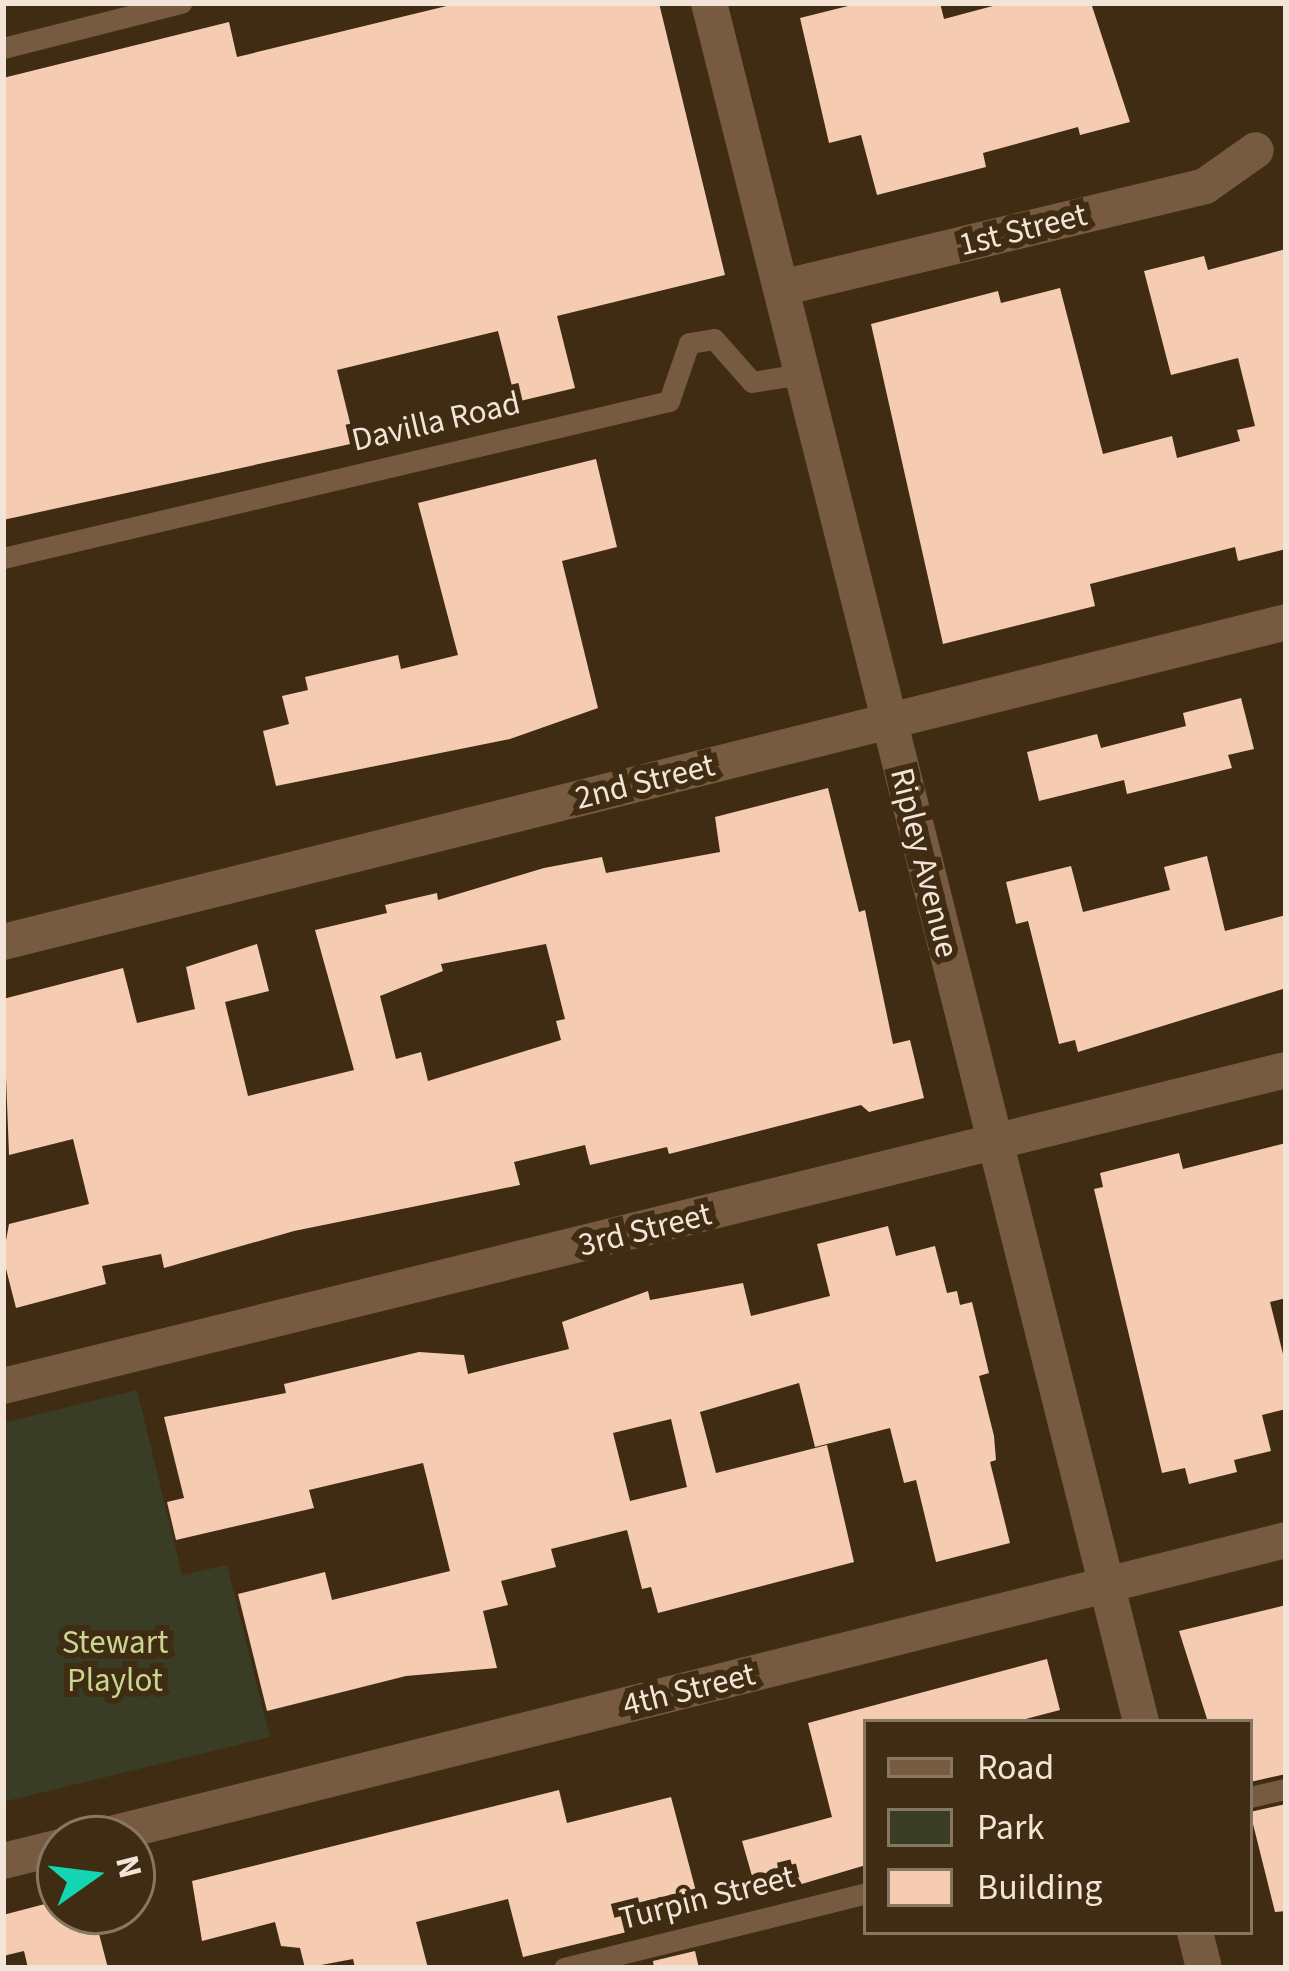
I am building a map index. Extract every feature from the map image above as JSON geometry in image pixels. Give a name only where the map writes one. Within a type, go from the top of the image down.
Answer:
[{"type":"street","name":"Ripley Avenue","points":[[709,3],[1140,1719]]},
{"type":"street","name":"1st Street","points":[[781,288],[1204,187],[1256,150]]},
{"type":"street","name":"2nd Street","points":[[3,941],[1286,622]]},
{"type":"street","name":"3rd Street","points":[[3,1386],[1286,1070]]},
{"type":"street","name":"4th Street","points":[[156,1823],[1286,1540]]},
{"type":"street","points":[[3,1861],[36,1853]]},
{"type":"street","points":[[1196,1935],[1204,1968]]},
{"type":"lane","points":[[3,48],[181,3]]},
{"type":"lane","name":"Davilla Road","points":[[3,559],[669,401],[689,343],[714,339],[752,382],[802,374]]},
{"type":"lane","points":[[1253,1797],[1286,1789]]},
{"type":"lane","name":"Turpin Street","points":[[564,1968],[863,1894]]},
{"type":"green space","name":"Stewart Playlot","points":[[137,1390],[182,1575],[227,1565],[270,1737],[3,1802],[3,1423]]},
{"type":"building","points":[[459,3],[659,3],[725,275],[557,316],[575,388],[516,402],[498,331],[337,370],[355,443],[3,520],[3,78],[229,22],[237,57]]},
{"type":"building","points":[[860,3],[940,3],[944,19],[1004,3],[1091,3],[1130,122],[1080,135],[1078,127],[983,153],[986,167],[877,195],[861,135],[829,143],[800,18]]},
{"type":"building","points":[[1286,249],[1286,549],[1238,561],[1235,547],[1090,584],[1095,606],[943,644],[871,324],[998,291],[1001,303],[1060,288],[1103,454],[1172,436],[1177,458],[1240,441],[1237,430],[1255,426],[1238,358],[1171,375],[1144,271],[1204,256],[1208,270]]},
{"type":"building","points":[[596,459],[617,547],[562,561],[598,708],[510,739],[276,786],[263,731],[289,724],[282,696],[308,690],[305,677],[398,655],[401,669],[458,655],[418,503]]},
{"type":"building","points":[[1241,698],[1254,749],[1228,755],[1232,768],[1127,794],[1124,780],[1039,801],[1027,752],[1097,734],[1101,748],[1186,726],[1183,713]]},
{"type":"building","points":[[828,788],[859,912],[865,910],[893,1044],[910,1040],[924,1098],[869,1112],[861,1105],[669,1154],[667,1147],[590,1165],[585,1145],[514,1162],[520,1185],[294,1231],[164,1268],[161,1254],[102,1266],[106,1284],[16,1308],[3,1257],[9,1224],[89,1204],[73,1139],[9,1155],[3,999],[123,968],[137,1023],[195,1009],[186,967],[257,944],[269,991],[225,1002],[248,1096],[354,1070],[315,930],[387,913],[385,905],[437,893],[438,900],[544,868],[602,857],[606,873],[720,852],[715,817]],"holes":[[[546,944],[565,1019],[556,1021],[561,1040],[428,1081],[421,1052],[396,1059],[380,996],[443,971],[441,964]]]},
{"type":"building","points":[[1207,856],[1225,931],[1286,915],[1286,988],[1078,1052],[1075,1040],[1059,1044],[1028,921],[1016,924],[1006,882],[1071,866],[1083,912],[1170,890],[1164,867]]},
{"type":"building","points":[[1286,1143],[1286,1298],[1270,1302],[1286,1366],[1286,1409],[1262,1415],[1271,1451],[1234,1460],[1237,1472],[1189,1484],[1185,1468],[1162,1473],[1094,1189],[1103,1187],[1100,1173],[1179,1153],[1183,1169]]},
{"type":"building","points":[[888,1226],[896,1256],[935,1246],[947,1293],[957,1291],[960,1305],[972,1302],[989,1373],[979,1376],[994,1436],[996,1460],[990,1462],[1010,1543],[936,1562],[916,1480],[904,1483],[890,1428],[815,1447],[799,1383],[700,1412],[716,1473],[827,1445],[854,1562],[658,1613],[651,1587],[642,1589],[627,1530],[551,1549],[556,1567],[501,1581],[508,1605],[483,1611],[497,1668],[406,1676],[267,1711],[238,1594],[325,1572],[332,1600],[450,1571],[423,1463],[309,1490],[314,1508],[176,1540],[167,1502],[184,1498],[164,1417],[286,1393],[284,1384],[419,1352],[464,1355],[468,1374],[569,1349],[562,1322],[648,1291],[650,1300],[743,1283],[751,1316],[830,1296],[817,1244]],"holes":[[[671,1419],[687,1487],[630,1501],[613,1433]]]},
{"type":"building","points":[[1286,1605],[1286,1774],[1253,1781],[1253,1719],[1207,1719],[1179,1631]]},
{"type":"building","points":[[1047,1659],[1060,1710],[1026,1719],[863,1719],[863,1866],[758,1897],[742,1841],[832,1817],[808,1723]]},
{"type":"building","points":[[559,1790],[567,1823],[671,1797],[702,1914],[523,1957],[508,1899],[416,1922],[428,1968],[355,1968],[353,1959],[305,1968],[300,1948],[281,1946],[275,1922],[202,1941],[192,1881]]},
{"type":"building","points":[[1286,1804],[1286,1911],[1275,1912],[1253,1811]]},
{"type":"building","points":[[36,1906],[36,1935],[99,1935],[108,1968],[28,1968],[24,1951],[3,1956],[3,1915]]},
{"type":"building","points":[[695,1951],[699,1968],[654,1968],[653,1961]]}]
